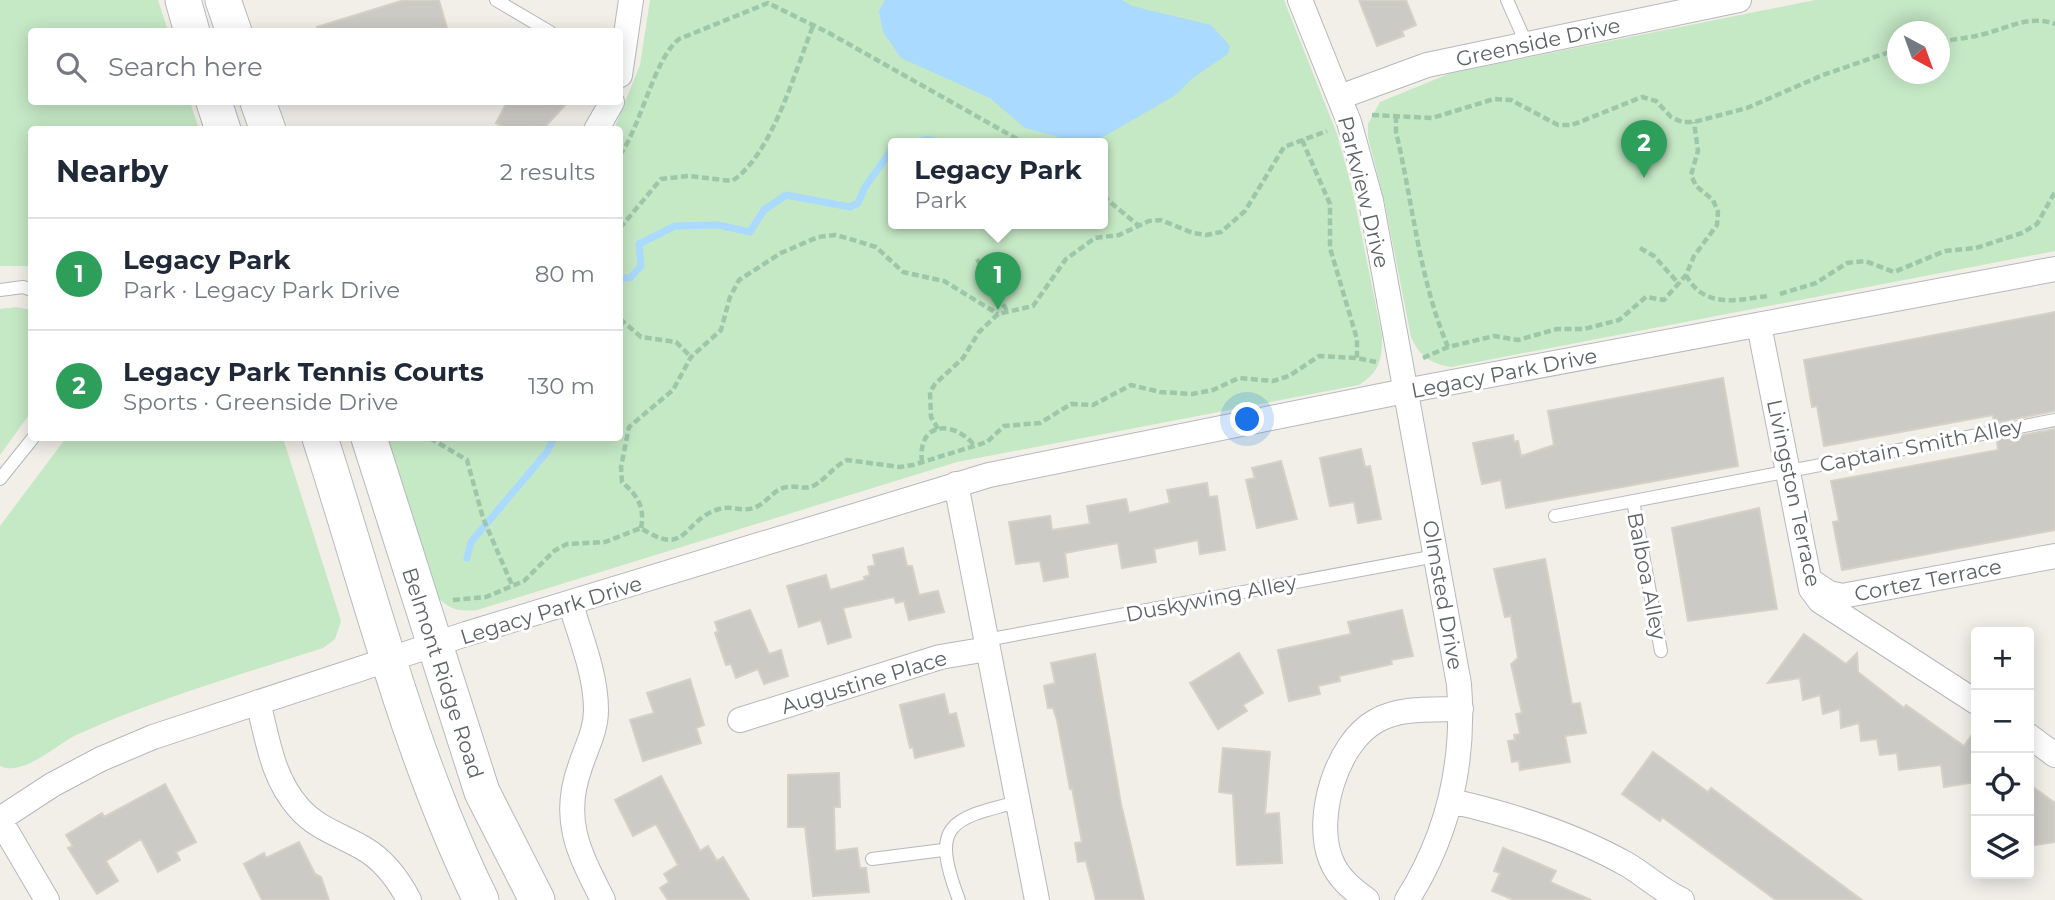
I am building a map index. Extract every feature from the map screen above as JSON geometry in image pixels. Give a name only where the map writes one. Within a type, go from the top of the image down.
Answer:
[{"type":"main road","points":[[183,0],[191,28]]},
{"type":"main road","points":[[223,0],[233,28]]},
{"type":"main road","points":[[215,105],[222,126]]},
{"type":"main road","points":[[259,105],[267,126]]},
{"type":"main road","name":"Belmont Ridge Road","points":[[321,441],[389,659],[454,845],[481,900]]},
{"type":"main road","name":"Belmont Ridge Road","points":[[370,441],[433,645],[486,802],[537,900]]},
{"type":"street","points":[[623,53],[631,0]]},
{"type":"street","name":"Parkview Drive","points":[[1300,0],[1340,97],[1371,201],[1405,391]]},
{"type":"street","name":"Greenside Drive","points":[[1340,97],[1427,65],[1527,45],[1702,3],[1739,0]]},
{"type":"street","points":[[598,126],[610,105]]},
{"type":"street","name":"Legacy Park Drive","points":[[0,820],[52,785],[101,759],[153,737],[433,645],[989,475],[1405,391],[2055,269]]},
{"type":"street","name":"Livingston Terrace","points":[[1759,325],[1811,589],[1820,601],[1971,699]]},
{"type":"street","name":"Olmsted Drive","points":[[1405,391],[1461,709],[1460,749],[1451,801],[1440,838],[1407,900]]},
{"type":"street","points":[[956,484],[1037,900]]},
{"type":"street","name":"Cortez Terrace","points":[[1808,574],[1816,585],[1842,596],[2055,556]]},
{"type":"street","points":[[571,605],[594,684],[596,712],[592,738],[572,793],[572,826],[577,850],[603,900]]},
{"type":"street","name":"Augustine Place","points":[[740,720],[940,657],[987,645]]},
{"type":"street","points":[[258,702],[273,763],[283,788],[300,809],[322,828],[365,849],[383,863],[409,900]]},
{"type":"street","points":[[1367,900],[1345,883],[1331,862],[1324,839],[1324,815],[1344,753],[1358,734],[1387,716],[1398,712],[1461,709]]},
{"type":"street","points":[[2034,740],[2055,755]]},
{"type":"street","points":[[1451,801],[1543,826],[1586,844],[1628,866],[1679,899]]},
{"type":"street","points":[[0,820],[47,900]]},
{"type":"lane","points":[[496,0],[543,28]]},
{"type":"lane","points":[[1507,0],[1527,45]]},
{"type":"lane","points":[[0,290],[28,290]]},
{"type":"lane","name":"Captain Smith Alley","points":[[1787,470],[2055,420]]},
{"type":"lane","points":[[0,479],[31,441]]},
{"type":"lane","name":"Balboa Alley","points":[[1555,516],[1787,470]]},
{"type":"lane","name":"Balboa Alley","points":[[1633,501],[1661,651]]},
{"type":"lane","name":"Duskywing Alley","points":[[987,645],[1436,556]]},
{"type":"lane","points":[[959,900],[943,850],[953,825],[973,813],[1018,803]]},
{"type":"lane","points":[[872,859],[943,850]]},
{"type":"path","points":[[623,150],[641,117],[668,48],[680,39],[768,3],[1015,138]]},
{"type":"path","points":[[1950,40],[1983,34],[2023,20],[2042,20],[2055,24]]},
{"type":"path","points":[[623,224],[661,179],[682,175],[732,181],[743,174],[762,150],[813,26]]},
{"type":"path","points":[[1396,116],[1395,132],[1423,267],[1435,316],[1448,347]]},
{"type":"path","points":[[641,528],[663,541],[677,540],[716,510],[728,507],[744,511],[763,503],[776,491],[788,486],[810,487],[847,460],[900,467],[922,462],[987,442],[1004,426],[1040,423],[1071,404],[1093,405],[1132,384],[1160,392],[1192,394],[1213,390],[1239,378],[1273,381],[1289,376],[1320,356],[1400,362],[1431,356],[1448,347],[1494,336],[1518,340],[1557,328],[1584,329],[1619,320],[1646,298],[1664,300],[1679,285],[1693,256],[1717,225],[1718,212],[1713,200],[1696,186],[1691,175],[1698,151],[1694,122]]},
{"type":"path","points":[[1302,141],[1330,204],[1330,248],[1357,338],[1357,358]]},
{"type":"path","points":[[1686,275],[1696,292],[1708,299],[1730,301],[1796,290],[1816,283],[1847,263],[1865,261],[1894,272],[1945,251],[1976,248],[2022,233],[2037,224],[2055,192]]},
{"type":"path","points":[[1108,200],[1140,227]]},
{"type":"path","points":[[641,528],[644,514],[637,495],[622,482],[621,467],[629,427],[673,390],[691,357],[721,330],[730,297],[739,280],[781,253],[818,237],[835,235],[876,247],[903,272],[944,281],[998,314]]},
{"type":"path","points":[[1640,248],[1654,256],[1679,285]]},
{"type":"path","points":[[977,259],[1007,311]]},
{"type":"path","points":[[623,322],[641,337],[676,342],[691,357]]},
{"type":"path","points":[[922,462],[920,446],[927,436],[938,429],[952,429],[964,433],[975,446]]},
{"type":"path","points":[[435,441],[467,460],[483,518],[512,585]]},
{"type":"path","points":[[453,600],[486,597],[524,580],[554,551],[566,544],[605,542],[641,528]]},
{"type":"green space","points":[[0,0],[158,0],[167,28],[28,28],[28,105],[191,105],[198,126],[28,126],[28,266],[0,266]]},
{"type":"green space","points":[[650,0],[1284,0],[1337,134],[1352,188],[1382,336],[1378,364],[1376,370],[1359,385],[957,462],[477,610],[454,608],[436,595],[385,441],[623,441],[623,126],[615,126],[640,65]]},
{"type":"green space","points":[[1815,0],[2055,0],[2055,251],[1451,367],[1431,361],[1418,350],[1411,337],[1385,204],[1368,137],[1368,124],[1380,102],[1451,73]]},
{"type":"green space","points":[[16,307],[28,309],[28,416],[0,455],[0,309]]},
{"type":"green space","points":[[64,441],[284,441],[341,621],[335,639],[323,648],[198,688],[106,722],[76,735],[29,764],[9,768],[0,766],[0,526]]},
{"type":"water","points":[[885,0],[1122,0],[1132,6],[1211,25],[1230,46],[1228,54],[1194,77],[1174,96],[1101,138],[1059,138],[1025,128],[990,98],[901,58],[883,32],[879,11]]},
{"type":"building","points":[[404,0],[439,0],[447,28],[317,28]]},
{"type":"building","points":[[1359,0],[1406,0],[1416,25],[1402,31],[1404,36],[1377,46]]},
{"type":"building","points":[[505,105],[565,105],[546,126],[502,126],[496,123]]},
{"type":"building","points":[[2055,312],[2055,411],[1994,423],[1993,415],[1824,446],[1817,406],[1812,407],[1804,360]]},
{"type":"building","points":[[1723,378],[1738,466],[1506,508],[1501,480],[1482,484],[1473,443],[1513,435],[1514,442],[1518,441],[1521,456],[1554,445],[1548,411]]},
{"type":"building","points":[[2055,429],[2055,530],[1842,570],[1833,522],[1839,521],[1831,481],[1998,450],[1997,440]]},
{"type":"building","points":[[1361,449],[1365,467],[1370,466],[1381,519],[1358,523],[1354,502],[1330,506],[1320,458]]},
{"type":"building","points":[[1281,461],[1297,519],[1257,528],[1246,480],[1255,478],[1252,468]]},
{"type":"building","points":[[1207,483],[1209,497],[1217,496],[1225,550],[1200,554],[1198,540],[1154,549],[1156,562],[1122,568],[1118,543],[1065,553],[1068,577],[1044,581],[1040,561],[1016,564],[1009,522],[1050,516],[1052,530],[1090,524],[1087,506],[1126,499],[1129,513],[1170,503],[1167,490]]},
{"type":"building","points":[[1759,508],[1777,609],[1688,621],[1672,528]]},
{"type":"building","points":[[903,548],[907,566],[912,566],[919,595],[938,591],[944,612],[909,620],[904,601],[896,603],[894,597],[843,608],[851,637],[828,644],[821,620],[799,627],[787,586],[826,575],[830,590],[865,580],[864,577],[870,575],[868,567],[875,565],[873,555]]},
{"type":"building","points":[[1545,559],[1572,704],[1580,703],[1586,733],[1565,736],[1570,762],[1520,770],[1519,761],[1512,762],[1508,741],[1515,740],[1514,735],[1520,734],[1516,714],[1522,713],[1511,664],[1518,658],[1511,616],[1505,617],[1494,569]]},
{"type":"building","points":[[750,610],[769,654],[781,650],[788,676],[764,684],[758,669],[736,678],[731,664],[726,665],[715,633],[718,631],[715,622]]},
{"type":"building","points":[[1402,610],[1413,656],[1391,660],[1392,664],[1339,676],[1340,681],[1318,686],[1320,694],[1289,701],[1278,650],[1351,634],[1348,622]]},
{"type":"building","points":[[1804,634],[1846,664],[1857,653],[1858,672],[1904,708],[1906,705],[1964,746],[1971,736],[1971,783],[1944,787],[1941,765],[1899,770],[1897,753],[1880,755],[1877,739],[1861,741],[1859,723],[1841,728],[1840,709],[1823,714],[1820,695],[1803,700],[1800,678],[1768,683]]},
{"type":"building","points":[[1239,653],[1263,693],[1243,705],[1247,711],[1218,729],[1190,683]]},
{"type":"building","points":[[1095,654],[1121,804],[1144,900],[1096,900],[1086,861],[1078,862],[1075,843],[1082,842],[1072,788],[1070,789],[1057,720],[1053,708],[1048,708],[1044,686],[1055,683],[1051,663]]},
{"type":"building","points":[[690,679],[704,725],[696,728],[701,743],[643,761],[630,720],[654,713],[647,693]]},
{"type":"building","points":[[944,694],[949,715],[956,713],[964,746],[915,758],[900,705]]},
{"type":"building","points":[[1223,748],[1270,752],[1265,814],[1279,813],[1282,863],[1237,865],[1233,794],[1219,792]]},
{"type":"building","points":[[1653,752],[1708,792],[1711,788],[1862,900],[1776,900],[1662,817],[1660,821],[1650,814],[1622,794]]},
{"type":"building","points":[[839,773],[840,807],[834,807],[835,851],[857,848],[860,868],[866,868],[869,892],[813,896],[805,827],[788,827],[788,775]]},
{"type":"building","points":[[661,776],[700,851],[708,846],[717,861],[723,857],[749,900],[668,900],[660,888],[669,882],[664,874],[678,865],[656,824],[633,836],[615,800]]},
{"type":"building","points":[[165,784],[196,842],[176,852],[180,860],[158,872],[141,839],[106,861],[118,881],[97,894],[68,848],[73,846],[66,835],[102,813],[104,817]]},
{"type":"building","points":[[2034,788],[2055,803],[2055,842],[2034,845]]},
{"type":"building","points":[[299,842],[315,874],[321,877],[329,900],[262,900],[244,864],[264,853],[266,858]]},
{"type":"building","points":[[1503,848],[1556,871],[1550,882],[1591,900],[1514,900],[1492,891],[1500,873],[1494,871]]},
{"type":"waterway","points":[[623,278],[630,278],[641,266],[639,244],[675,226],[718,225],[750,232],[764,210],[786,195],[850,207],[858,203],[865,187],[888,155]]},
{"type":"waterway","points":[[467,558],[471,542],[547,452],[552,441]]},
{"type":"place","name":"Legacy Park Tennis Courts","points":[[1644,178]]},
{"type":"place","name":"Legacy Park","points":[[998,310]]}]
